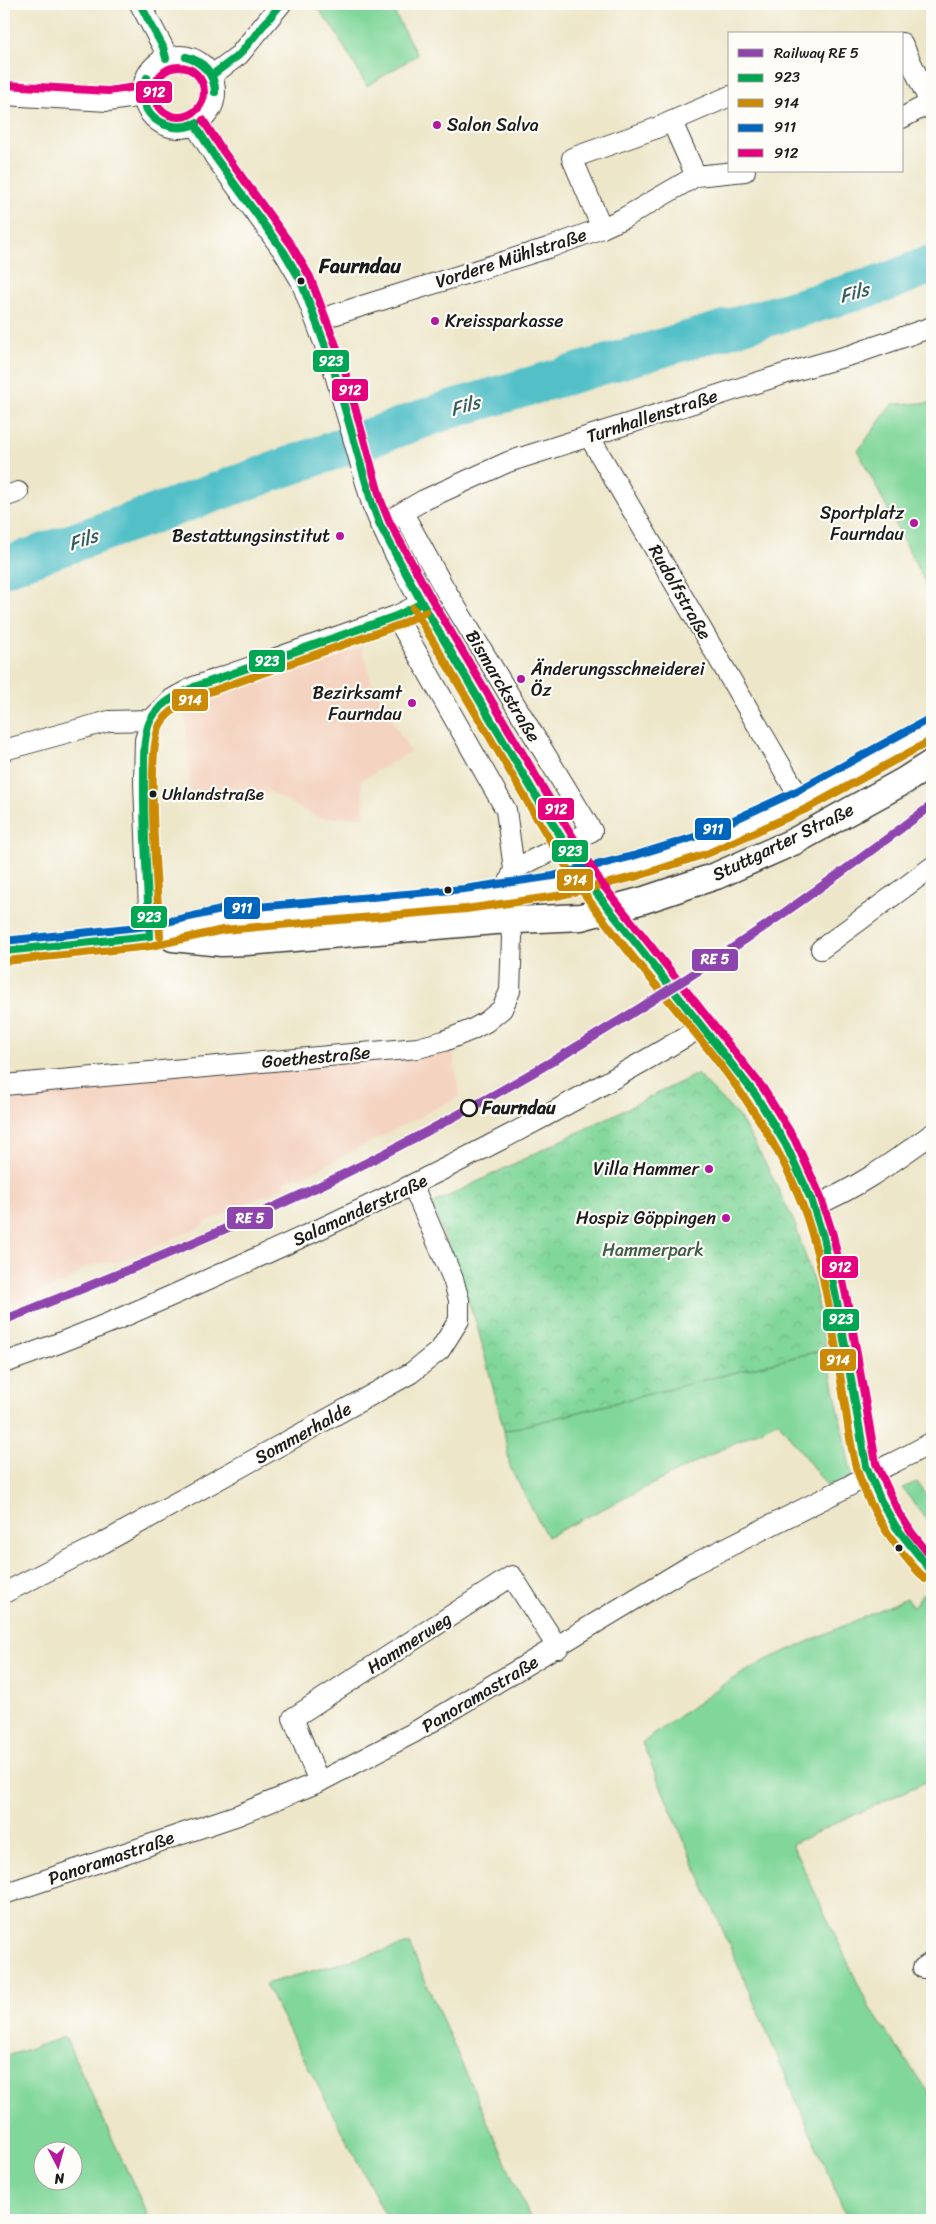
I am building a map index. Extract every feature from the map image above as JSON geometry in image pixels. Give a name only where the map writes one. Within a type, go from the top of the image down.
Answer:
[{"type":"main road","name":"Stuttgarter Straße","points":[[4,951],[150,936],[222,920],[339,911],[555,886],[636,866],[705,844],[795,790],[932,729]]},
{"type":"main road","name":"Stuttgarter Straße","points":[[150,936],[222,943],[246,942],[511,920],[581,917],[644,900],[716,876],[795,841],[904,782],[932,763]]},
{"type":"street","points":[[140,4],[164,48],[166,58]]},
{"type":"street","points":[[212,75],[239,55],[281,4]]},
{"type":"street","points":[[904,47],[931,102],[904,117]]},
{"type":"street","points":[[176,56],[192,58],[205,66],[212,75],[215,86],[215,98],[212,109],[205,118],[195,125],[184,128],[172,128],[161,124],[152,117],[146,107],[142,96],[143,84],[155,64],[166,58],[176,56]]},
{"type":"street","points":[[4,95],[108,101],[142,96]]},
{"type":"street","points":[[602,228],[572,158],[672,122],[728,97]]},
{"type":"street","points":[[672,122],[696,176]]},
{"type":"street","name":"Bismarckstraße","points":[[195,125],[215,157],[284,252],[301,281],[317,320],[380,525],[471,688],[589,882],[755,1094],[798,1166],[814,1206],[823,1236],[840,1316],[868,1473],[901,1536],[932,1572]]},
{"type":"street","name":"Vordere Mühlstraße","points":[[317,320],[548,248],[602,228],[624,218],[696,176],[735,172]]},
{"type":"street","name":"Turnhallenstraße","points":[[380,525],[424,500],[508,462],[784,374],[854,354],[932,327]]},
{"type":"street","name":"Rudolfstraße","points":[[589,436],[795,790]]},
{"type":"street","name":"Bismarckstraße","points":[[403,513],[458,611],[592,831],[514,869]]},
{"type":"street","points":[[150,936],[144,783],[145,740],[151,720],[172,699],[194,688],[396,616],[422,603]]},
{"type":"street","points":[[396,616],[506,810],[514,869],[505,893]]},
{"type":"street","points":[[4,750],[109,720],[151,720]]},
{"type":"street","points":[[821,950],[932,867]]},
{"type":"street","name":"Goethestraße","points":[[4,1085],[418,1048],[444,1041],[486,1022],[502,1009],[510,991],[512,932],[505,893]]},
{"type":"street","name":"Salamanderstraße","points":[[4,1363],[134,1312],[254,1260],[413,1186],[536,1121],[702,1027]]},
{"type":"street","points":[[814,1206],[841,1195],[932,1134]]},
{"type":"street","name":"Sommerhalde","points":[[4,1593],[103,1543],[403,1378],[440,1350],[459,1320],[459,1300],[453,1279],[413,1186]]},
{"type":"street","name":"Panoramastraße","points":[[4,1894],[238,1815],[319,1782],[413,1734],[558,1648],[690,1566],[849,1486],[868,1473],[910,1456],[932,1442]]},
{"type":"street","name":"Hammerweg","points":[[319,1782],[293,1718],[512,1576],[558,1648]]},
{"type":"shaded area","points":[[362,647],[372,684],[410,752],[361,780],[365,817],[319,818],[270,792],[190,798],[185,707]]},
{"type":"shaded area","points":[[452,1047],[460,1096],[300,1178],[299,1175],[283,1182],[285,1186],[208,1221],[200,1227],[116,1263],[99,1263],[83,1269],[69,1281],[4,1307],[4,1091]]},
{"type":"green space","points":[[314,4],[390,4],[417,55],[367,86],[333,28]]},
{"type":"green space","name":"Sportplatz Faurndau","points":[[932,403],[932,596],[858,451],[892,404]]},
{"type":"green space","name":"Hammerpark","points":[[697,1074],[740,1118],[768,1168],[795,1224],[815,1286],[826,1349],[504,1431],[477,1325],[432,1204]]},
{"type":"green space","points":[[826,1349],[852,1477],[827,1486],[778,1421],[547,1537],[510,1467],[504,1431]]},
{"type":"green space","points":[[917,1482],[932,1502],[932,1526],[902,1488]]},
{"type":"green space","points":[[923,1593],[932,1604],[932,1734],[930,1740],[932,1779],[792,1844],[869,2007],[932,2098],[932,2220],[848,2220],[642,1743],[724,1684],[768,1659],[907,1598],[913,1607]]},
{"type":"green space","points":[[409,1944],[531,2220],[388,2220],[265,1984]]},
{"type":"green space","points":[[65,2037],[150,2220],[4,2220],[4,2057]]},
{"type":"waterway","name":"Fils","points":[[4,567],[445,411],[885,283],[932,264]]},
{"type":"transit line","name":"923","points":[[140,4],[163,47],[166,58]]},
{"type":"transit line","name":"923","points":[[212,75],[239,55],[281,4]]},
{"type":"transit line","name":"923","points":[[186,57],[198,61],[207,69],[213,79],[215,92]]},
{"type":"transit line","name":"923","points":[[186,57],[197,62],[210,74],[215,92]]},
{"type":"transit line","name":"912","points":[[174,67],[184,67],[197,74],[204,87],[204,92],[204,97],[197,110],[184,117],[174,117],[165,113],[158,106],[154,97],[154,87],[158,78],[165,71],[174,67]]},
{"type":"transit line","name":"923","points":[[147,78],[144,92],[145,103],[155,118],[170,125],[187,126],[196,123]]},
{"type":"transit line","name":"923","points":[[147,78],[143,99],[147,110],[152,116],[165,125],[173,127],[189,126],[196,123]]},
{"type":"transit line","name":"912","points":[[5,85],[108,91],[142,86]]},
{"type":"transit line","name":"912","points":[[203,120],[223,151],[292,246],[310,277],[343,364],[381,501],[389,521],[431,598],[602,884],[763,1088],[795,1140],[820,1195],[833,1235],[850,1314],[876,1463],[897,1509],[912,1533],[932,1558]]},
{"type":"transit line","name":"923","points":[[195,125],[215,157],[284,252],[301,281],[333,367],[372,504],[380,525],[422,603],[540,803],[594,890],[755,1094],[786,1145],[811,1199],[823,1237],[840,1316],[866,1466],[881,1501],[896,1527],[932,1572]]},
{"type":"transit line","name":"923","points":[[4,951],[150,936],[145,835],[144,746],[148,725],[159,708],[176,696],[194,687],[396,616],[422,603]]},
{"type":"transit line","name":"914","points":[[413,608],[576,882],[615,935],[709,1050],[738,1089],[765,1130],[789,1173],[814,1240],[833,1331],[851,1444],[862,1485],[876,1514],[894,1542],[925,1579]]},
{"type":"transit line","name":"914","points":[[160,936],[153,825],[153,762],[156,738],[164,718],[178,707],[198,696],[399,625],[426,612]]},
{"type":"transit line","name":"911","points":[[4,941],[148,926],[221,910],[464,889],[553,876],[633,856],[701,835],[797,791],[927,720]]},
{"type":"transit line","name":"914","points":[[5,961],[151,946],[223,930],[466,909],[557,896],[638,876],[709,853],[806,809],[932,740]]},
{"type":"transit line","points":[[4,1320],[252,1217],[334,1179],[491,1097],[567,1053],[717,959],[861,858],[932,805]]},
{"type":"place","name":"Salon Salva","points":[[437,125]]},
{"type":"place","name":"Kreissparkasse","points":[[435,321]]},
{"type":"place","name":"Sportplatz Faurndau","points":[[914,523]]},
{"type":"place","name":"Bestattungsinstitut","points":[[340,536]]},
{"type":"place","name":"Änderungsschneiderei Öz","points":[[521,679]]},
{"type":"place","name":"Bezirksamt Faurndau","points":[[412,703]]},
{"type":"place","name":"Uhlandstraße","points":[[153,794]]},
{"type":"place","name":"Faurndau","points":[[469,1108]]},
{"type":"place","name":"Villa Hammer","points":[[709,1169]]},
{"type":"place","name":"Hospiz Göppingen","points":[[726,1218]]},
{"type":"district","name":"Faurndau","points":[[360,266]]}]
